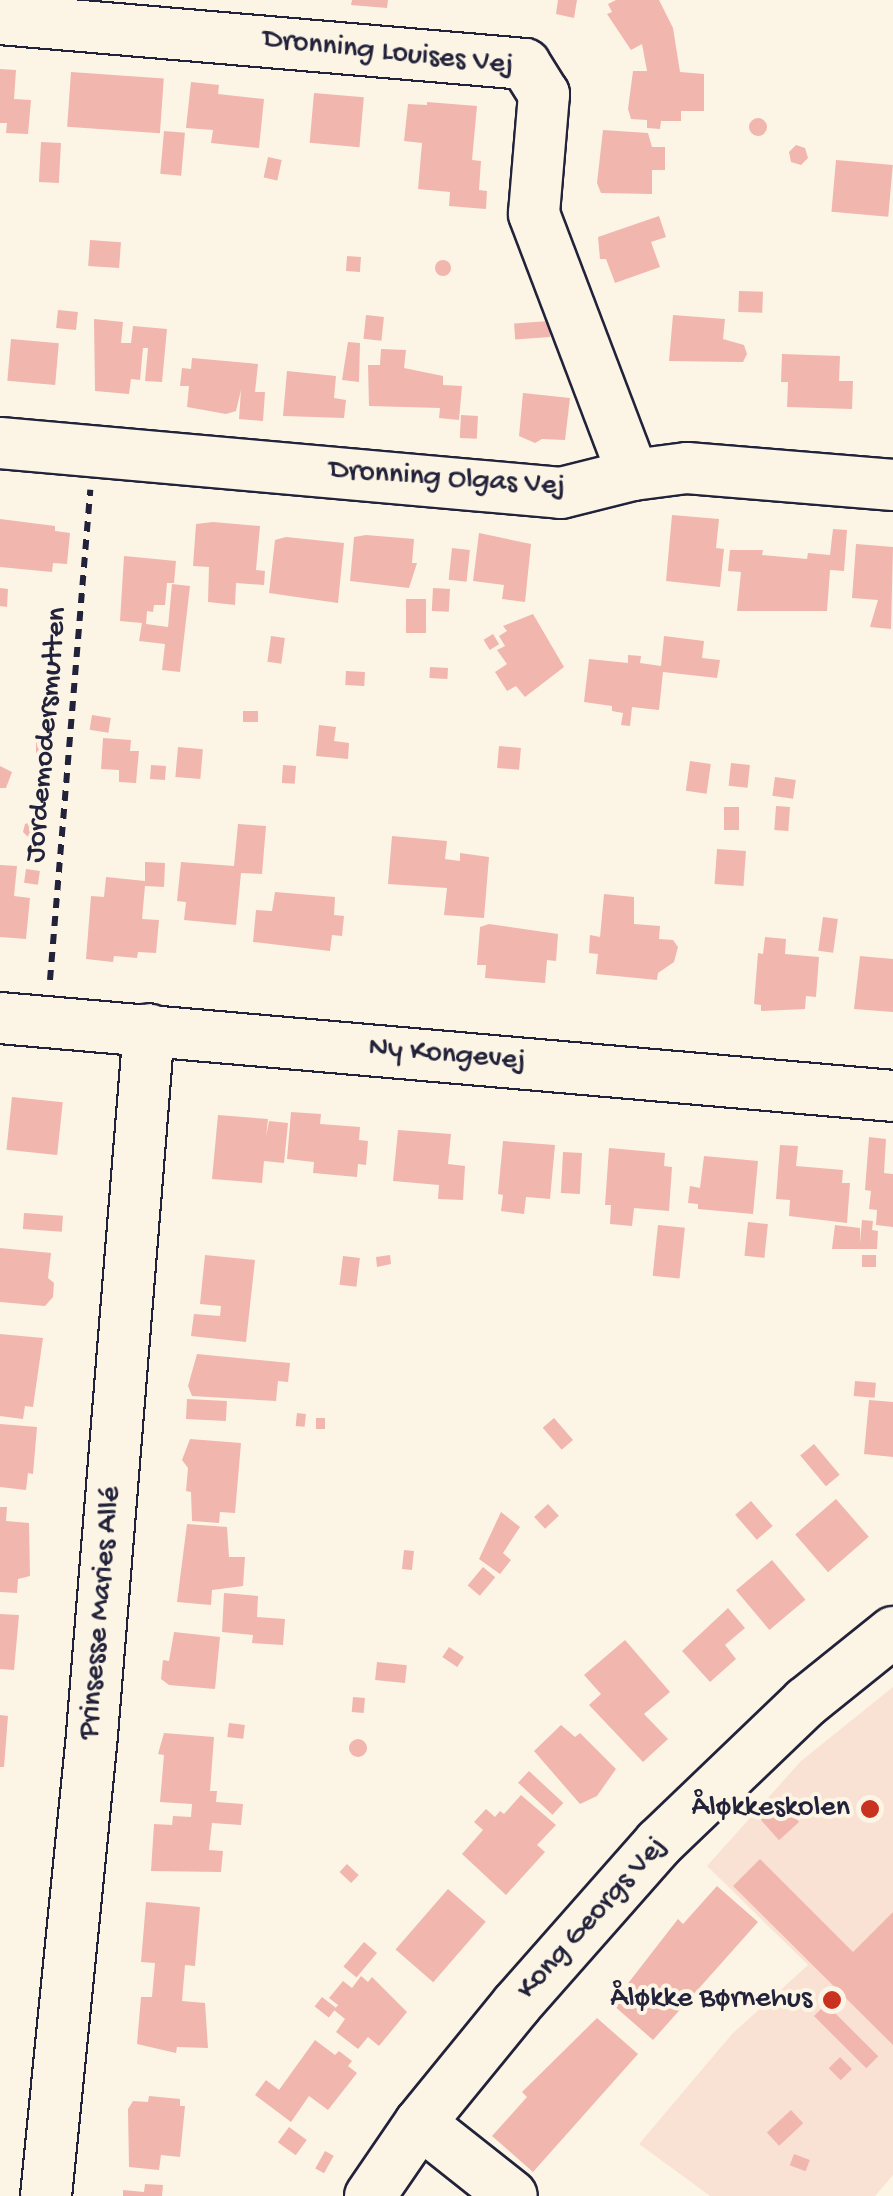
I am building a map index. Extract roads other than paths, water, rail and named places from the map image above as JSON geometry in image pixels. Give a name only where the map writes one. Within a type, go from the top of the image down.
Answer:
[{"type":"street","name":"Dronning Louises Vej","points":[[0,18],[525,64],[544,94],[534,214],[633,475]]},
{"type":"street","name":"Dronning Olgas Vej","points":[[0,443],[560,493],[633,475],[687,468],[893,485]]},
{"type":"street","name":"Ny Kongevej","points":[[23,1020],[893,1096]]},
{"type":"street","name":"Prinsesse Maries Allé","points":[[46,2196],[94,1718],[148,1029]]},
{"type":"street","name":"Kong Georgs Vej","points":[[370,2196],[420,2123],[659,1843],[806,1702],[893,1632]]},
{"type":"street","points":[[420,2123],[512,2196]]},
{"type":"place","name":"Åløkkeskolen","points":[[870,1809]]},
{"type":"place","name":"Åløkke Børnehus","points":[[832,2000]]}]
